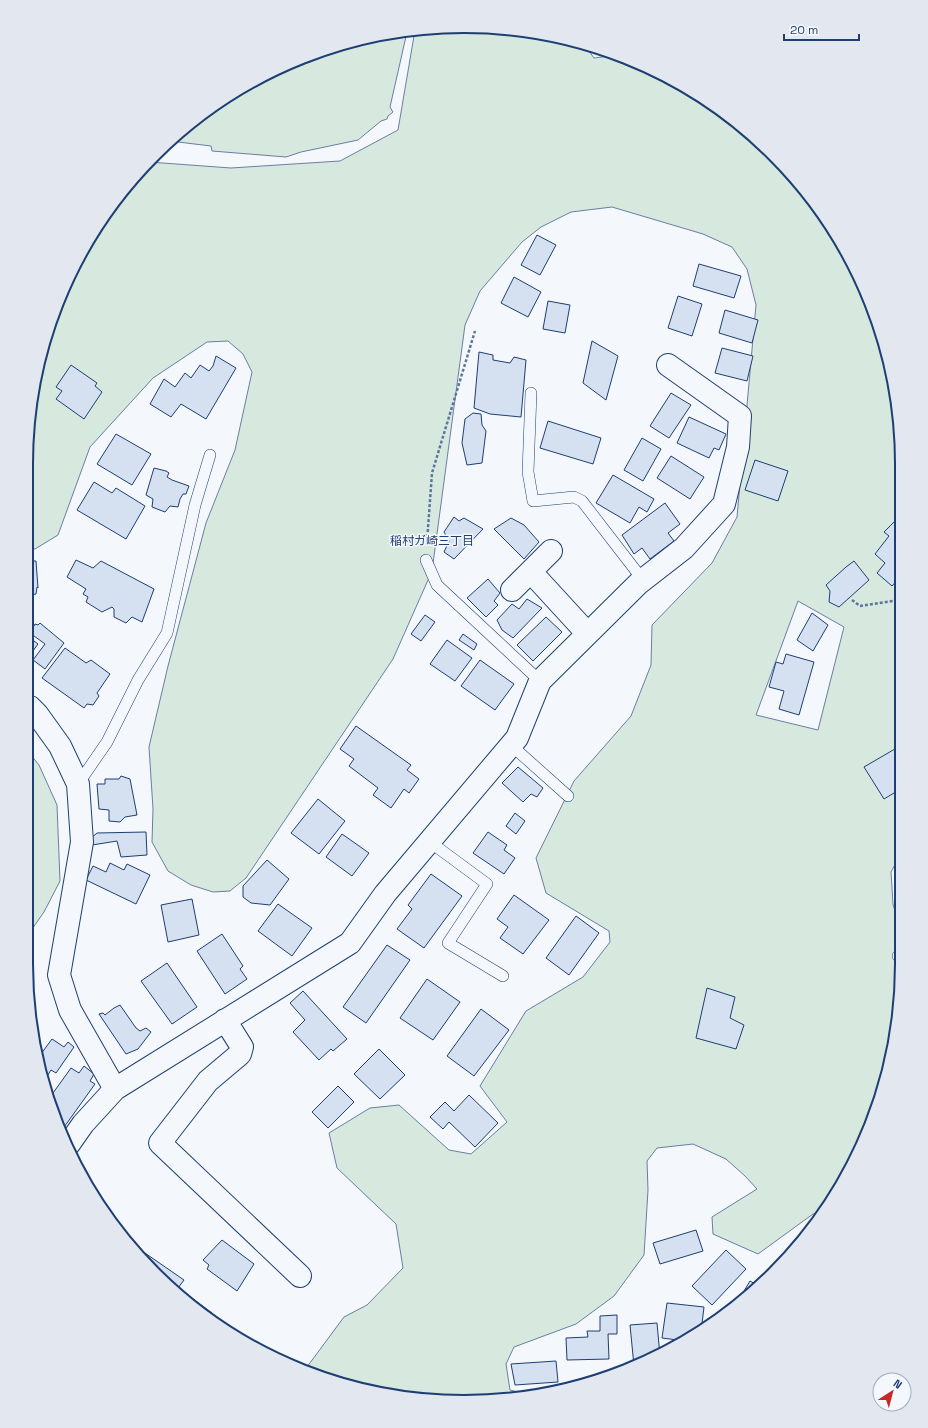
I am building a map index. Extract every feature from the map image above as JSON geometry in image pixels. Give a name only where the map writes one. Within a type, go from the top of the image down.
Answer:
[{"type":"street","points":[[71,1141],[83,1124],[115,1089],[350,943],[386,894],[517,738],[540,681],[587,633],[643,580],[684,548],[724,504],[738,447],[740,416],[668,365]]},
{"type":"street","points":[[512,590],[551,551]]},
{"type":"street","points":[[531,572],[587,633]]},
{"type":"street","points":[[33,710],[60,746],[78,784],[82,842],[59,975],[70,1010],[115,1089]]},
{"type":"street","points":[[225,1020],[242,1047],[240,1054],[208,1081],[160,1143],[300,1276]]},
{"type":"lane","points":[[531,393],[528,472],[533,501],[574,497],[582,501],[643,580]]},
{"type":"lane","points":[[78,784],[108,742],[138,680],[167,633],[195,505],[210,454]]},
{"type":"lane","points":[[426,560],[437,585],[540,681]]},
{"type":"lane","points":[[511,745],[568,796]]},
{"type":"lane","points":[[430,842],[488,884],[448,943],[503,976]]},
{"type":"path","points":[[426,560],[432,473],[475,331]]},
{"type":"path","points":[[852,600],[860,606],[895,601]]},
{"type":"shaded area","points":[[464,33],[492,34],[548,41],[590,52],[594,58],[605,57],[655,77],[680,91],[726,122],[769,159],[806,202],[837,249],[851,273],[872,325],[887,380],[894,436],[895,864],[891,872],[893,904],[895,911],[894,992],[887,1048],[872,1103],[862,1129],[851,1155],[837,1180],[814,1214],[758,1254],[713,1234],[712,1217],[757,1189],[745,1176],[726,1159],[693,1144],[657,1148],[647,1161],[648,1190],[644,1255],[614,1296],[576,1324],[514,1347],[506,1364],[510,1390],[516,1391],[492,1394],[436,1394],[380,1387],[325,1372],[308,1365],[344,1317],[367,1305],[403,1268],[396,1224],[337,1168],[329,1133],[370,1108],[399,1105],[449,1150],[471,1154],[507,1122],[480,1086],[526,1011],[583,977],[610,942],[609,931],[546,893],[536,858],[574,781],[631,716],[651,665],[652,625],[712,563],[737,517],[756,305],[747,269],[732,247],[703,234],[612,207],[571,212],[541,227],[522,242],[480,291],[465,325],[432,571],[393,659],[246,878],[230,891],[213,892],[191,885],[168,871],[152,842],[153,809],[149,747],[168,666],[206,523],[235,450],[252,372],[243,354],[228,341],[207,342],[153,378],[90,447],[58,535],[35,549],[33,549],[34,436],[41,380],[48,352],[56,325],[77,273],[106,225],[140,180],[156,162],[231,168],[340,161],[398,130],[414,36]],"holes":[[[798,601],[844,627],[818,730],[756,715]]]},
{"type":"shaded area","points":[[406,37],[390,107],[393,112],[387,119],[381,121],[358,140],[301,152],[286,157],[212,151],[211,146],[178,142],[202,122],[225,106],[273,77],[325,56],[380,41]]},
{"type":"shaded area","points":[[33,758],[39,765],[57,805],[60,881],[44,912],[33,928]]},
{"type":"building","points":[[537,235],[556,245],[540,275],[521,265]]},
{"type":"building","points":[[699,264],[741,276],[734,298],[693,286]]},
{"type":"building","points":[[514,277],[541,292],[528,317],[501,303]]},
{"type":"building","points":[[678,296],[702,304],[692,336],[668,328]]},
{"type":"building","points":[[548,301],[570,305],[565,333],[543,329]]},
{"type":"building","points":[[725,310],[758,320],[752,343],[719,333]]},
{"type":"building","points":[[592,341],[618,356],[606,400],[583,383]]},
{"type":"building","points":[[722,348],[753,356],[747,381],[715,373]]},
{"type":"building","points":[[479,352],[493,355],[493,360],[510,363],[514,357],[526,360],[521,417],[490,414],[474,408]]},
{"type":"building","points":[[216,356],[236,368],[206,419],[181,404],[171,417],[150,404],[164,379],[175,387],[185,373],[191,378],[200,365],[209,371],[213,366]]},
{"type":"building","points":[[71,365],[97,383],[95,386],[102,392],[84,419],[56,399],[62,391],[56,387]]},
{"type":"building","points":[[671,393],[691,405],[669,438],[650,426]]},
{"type":"building","points":[[473,413],[481,414],[482,425],[486,431],[482,463],[467,465],[462,443],[465,419]]},
{"type":"building","points":[[689,417],[726,434],[719,450],[714,448],[709,458],[677,443]]},
{"type":"building","points":[[548,421],[601,438],[593,464],[540,448]]},
{"type":"building","points":[[116,434],[151,454],[132,485],[97,464]]},
{"type":"building","points":[[642,438],[661,449],[643,481],[624,470]]},
{"type":"building","points":[[671,456],[704,477],[690,499],[657,478]]},
{"type":"building","points":[[755,460],[788,471],[778,501],[745,490]]},
{"type":"building","points":[[154,468],[166,471],[169,473],[167,477],[189,486],[186,494],[183,494],[180,499],[178,507],[170,506],[165,512],[152,507],[153,499],[146,495]]},
{"type":"building","points":[[613,475],[654,499],[647,512],[639,507],[630,523],[596,503]]},
{"type":"building","points":[[94,482],[112,493],[116,488],[145,506],[126,539],[77,510]]},
{"type":"building","points":[[665,503],[680,524],[668,533],[674,541],[650,559],[642,548],[634,554],[622,535]]},
{"type":"building","points":[[454,517],[459,521],[464,518],[483,529],[454,559],[444,552],[449,541],[444,532]]},
{"type":"building","points":[[511,518],[524,525],[539,542],[524,559],[494,529]]},
{"type":"building","points":[[895,523],[895,583],[892,586],[877,573],[885,563],[875,554],[889,536],[884,532]]},
{"type":"building","points":[[76,560],[93,568],[101,561],[154,589],[142,622],[132,617],[126,623],[114,617],[114,609],[112,607],[102,612],[86,602],[88,597],[83,594],[86,589],[67,577]]},
{"type":"building","points":[[33,561],[36,561],[38,588],[37,587],[36,594],[33,594]]},
{"type":"building","points":[[854,561],[869,580],[839,607],[829,602],[830,591],[826,585]]},
{"type":"building","points":[[488,579],[500,593],[494,601],[498,605],[486,617],[467,598]]},
{"type":"building","points":[[527,599],[542,608],[513,638],[502,630],[497,620],[512,604],[519,609]]},
{"type":"building","points":[[812,613],[828,625],[813,651],[797,640]]},
{"type":"building","points":[[425,615],[435,622],[421,641],[411,634]]},
{"type":"building","points":[[546,617],[562,632],[533,661],[517,645]]},
{"type":"building","points":[[40,623],[64,643],[45,669],[33,660],[45,644],[33,635],[33,628],[35,624],[38,625]]},
{"type":"building","points":[[463,634],[477,644],[474,650],[459,640]]},
{"type":"building","points":[[33,640],[38,644],[33,651]]},
{"type":"building","points":[[447,640],[472,658],[455,681],[430,664]]},
{"type":"building","points":[[65,648],[86,663],[91,660],[110,674],[97,693],[99,696],[93,705],[87,704],[84,708],[42,678]]},
{"type":"building","points":[[786,654],[814,662],[799,715],[779,709],[784,691],[769,687],[776,662],[783,664]]},
{"type":"building","points":[[480,660],[514,684],[495,710],[461,686]]},
{"type":"building","points":[[356,726],[411,765],[407,770],[419,779],[409,793],[404,789],[391,808],[373,795],[378,788],[349,766],[354,759],[340,749]]},
{"type":"building","points":[[895,749],[895,792],[884,799],[864,767]]},
{"type":"building","points":[[518,767],[543,788],[537,797],[531,794],[523,802],[502,783]]},
{"type":"building","points":[[121,776],[130,779],[137,815],[125,817],[120,822],[109,821],[109,810],[99,809],[97,784],[105,784],[105,779],[119,779]]},
{"type":"building","points":[[318,799],[345,821],[319,854],[291,833]]},
{"type":"building","points":[[515,813],[525,821],[516,834],[506,826]]},
{"type":"building","points":[[146,832],[147,855],[121,857],[117,841],[92,845],[90,839],[97,833]]},
{"type":"building","points":[[488,832],[507,845],[504,850],[515,858],[504,874],[473,853]]},
{"type":"building","points":[[342,834],[369,853],[352,876],[326,857]]},
{"type":"building","points":[[267,860],[289,879],[270,905],[251,903],[243,897],[243,886]]},
{"type":"building","points":[[110,863],[124,870],[127,864],[150,875],[136,904],[86,880],[93,866],[106,872]]},
{"type":"building","points":[[431,874],[462,896],[424,948],[397,929],[412,909],[408,905]]},
{"type":"building","points":[[514,895],[549,920],[523,954],[500,938],[508,927],[497,919]]},
{"type":"building","points":[[192,899],[199,935],[168,942],[161,905]]},
{"type":"building","points":[[278,904],[312,928],[292,956],[258,931]]},
{"type":"building","points":[[576,916],[599,933],[569,975],[546,958]]},
{"type":"building","points":[[222,934],[243,966],[240,969],[247,979],[225,994],[197,951]]},
{"type":"building","points":[[387,945],[410,960],[366,1023],[343,1007]]},
{"type":"building","points":[[167,963],[197,1007],[172,1024],[141,981]]},
{"type":"building","points":[[427,979],[460,1002],[433,1040],[400,1018]]},
{"type":"building","points":[[707,988],[735,997],[730,1018],[744,1025],[736,1049],[696,1038]]},
{"type":"building","points":[[303,991],[347,1039],[333,1051],[331,1049],[319,1060],[293,1032],[305,1020],[290,1003]]},
{"type":"building","points":[[120,1005],[136,1028],[140,1031],[146,1028],[151,1032],[138,1049],[126,1054],[99,1014],[103,1013],[105,1015]]},
{"type":"building","points":[[481,1009],[509,1030],[474,1076],[447,1056]]},
{"type":"building","points":[[52,1039],[64,1047],[68,1042],[74,1047],[56,1073],[51,1070],[48,1075],[42,1052]]},
{"type":"building","points":[[379,1049],[405,1075],[380,1099],[354,1074]]},
{"type":"building","points":[[84,1066],[94,1074],[90,1081],[95,1084],[65,1126],[53,1093],[71,1068],[79,1073]]},
{"type":"building","points":[[338,1086],[354,1102],[328,1128],[312,1112]]},
{"type":"building","points":[[469,1095],[498,1123],[475,1147],[449,1122],[443,1129],[430,1117],[445,1102],[454,1111]]},
{"type":"building","points":[[696,1230],[703,1251],[660,1264],[653,1243]]},
{"type":"building","points":[[222,1240],[254,1264],[237,1291],[207,1269],[209,1265],[203,1260]]},
{"type":"building","points":[[726,1250],[746,1269],[712,1305],[692,1286]]},
{"type":"building","points":[[144,1252],[184,1280],[179,1287],[159,1269]]},
{"type":"building","points":[[750,1281],[754,1283],[748,1288],[744,1292]]},
{"type":"building","points":[[667,1303],[704,1307],[702,1323],[675,1340],[662,1338]]},
{"type":"building","points":[[617,1315],[617,1334],[608,1334],[609,1359],[567,1360],[566,1338],[588,1337],[587,1331],[600,1331],[600,1316]]},
{"type":"building","points":[[657,1323],[659,1349],[633,1360],[630,1325]]},
{"type":"building","points":[[556,1361],[558,1382],[515,1385],[511,1364]]},
{"type":"district","name":"稲村ガ崎三丁目","points":[[432,541]]}]
